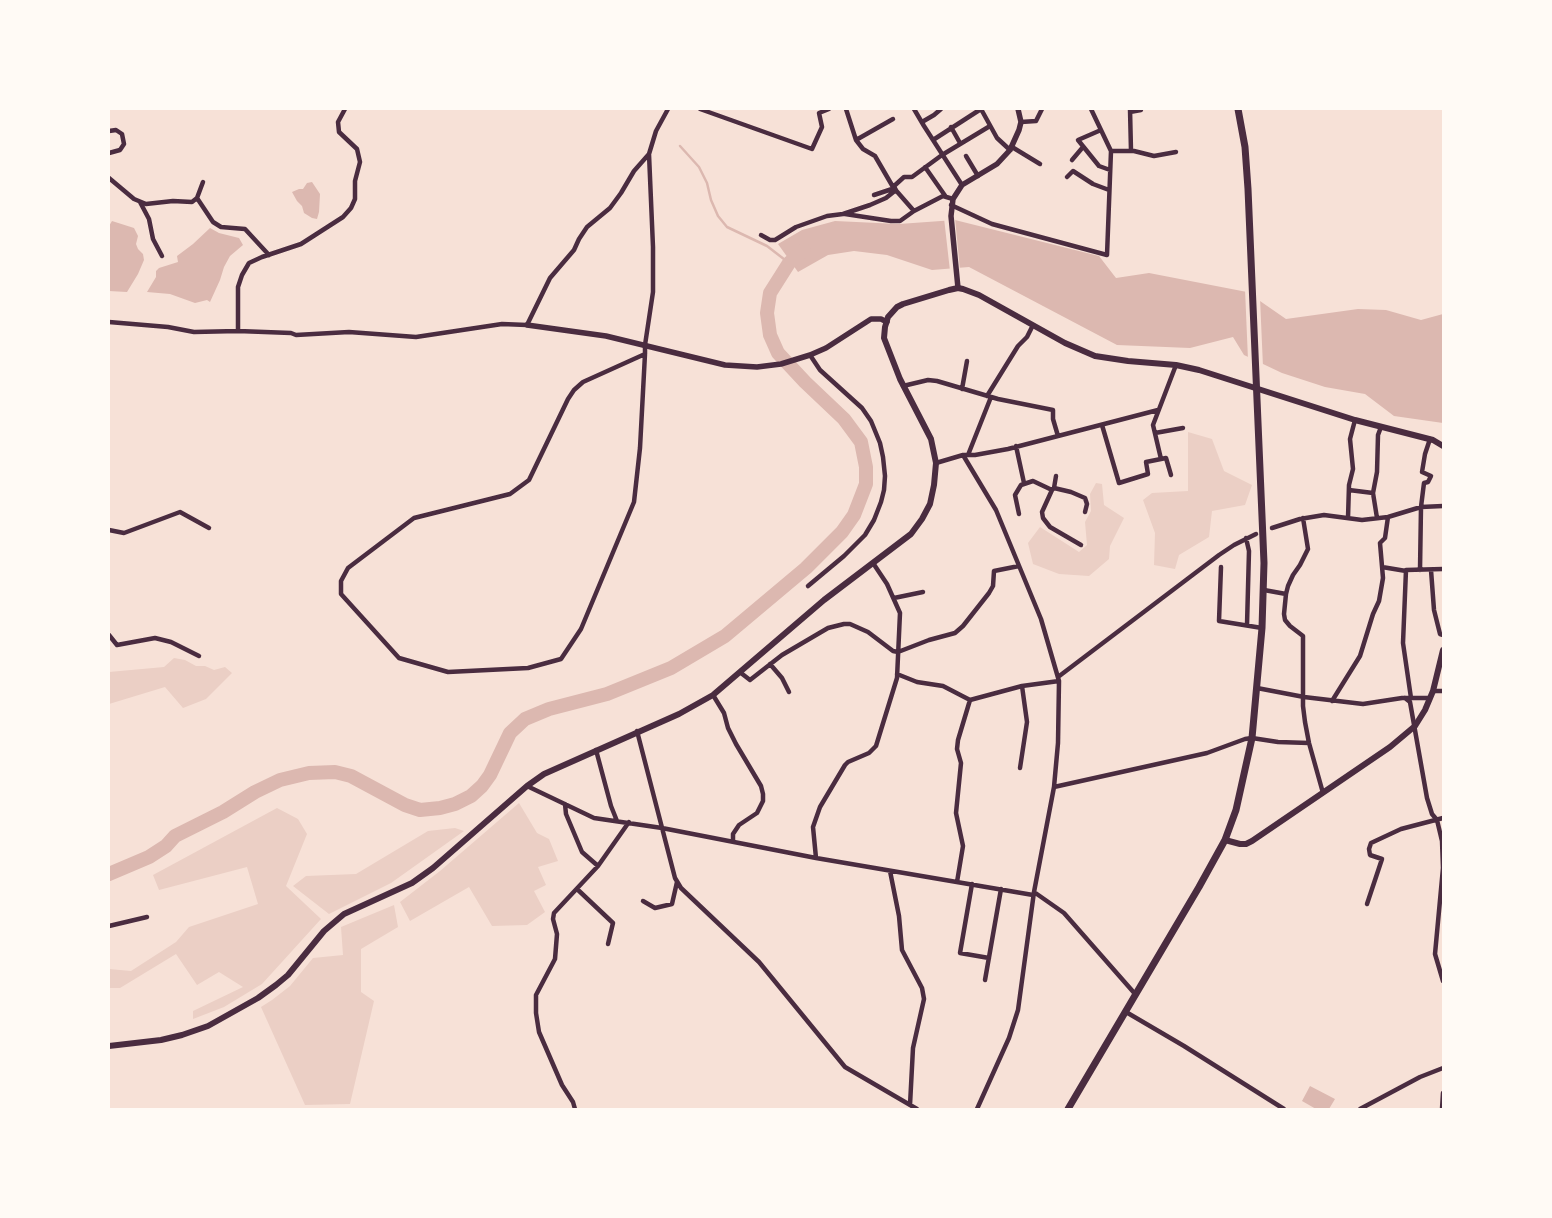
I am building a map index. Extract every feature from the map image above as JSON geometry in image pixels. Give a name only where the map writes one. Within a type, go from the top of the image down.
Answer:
[{"type":"highway","points":[[1068,1109],[1225,840],[1236,810],[1252,738],[1264,590],[1263,495],[1245,147],[1238,109]]},
{"type":"main road","points":[[109,1046],[161,1040],[182,1035],[208,1026],[258,998],[288,975],[333,922],[356,908],[412,883],[433,868],[527,786],[556,767],[679,714],[713,695],[824,600],[911,534],[930,504],[936,463],[928,430],[895,370],[884,338],[886,322],[892,312],[903,304],[958,288],[979,295],[1065,344],[1095,356],[1176,365],[1199,370],[1355,420],[1430,439],[1443,446]]},
{"type":"main road","points":[[1225,840],[1240,844],[1252,841],[1390,747],[1415,726],[1426,710],[1433,691],[1443,650]]},
{"type":"street","points":[[238,331],[238,287],[249,263],[301,244],[343,217],[351,208],[355,199],[355,181],[360,162],[357,149],[339,132],[338,122],[345,109]]},
{"type":"street","points":[[645,354],[583,382],[574,390],[568,398],[529,480],[523,485],[510,494],[414,518],[348,568],[341,581],[341,594],[399,658],[448,672],[528,668],[561,659],[581,629],[634,502],[640,448],[645,354],[645,345],[653,292],[649,154],[656,131],[668,109]]},
{"type":"street","points":[[700,109],[812,149],[822,127],[819,113],[829,109]]},
{"type":"street","points":[[846,109],[856,140],[864,149],[875,156],[895,188],[914,211]]},
{"type":"street","points":[[914,109],[962,185]]},
{"type":"street","points":[[922,122],[941,109]]},
{"type":"street","points":[[933,140],[981,109],[997,138],[1040,164]]},
{"type":"street","points":[[958,288],[951,216],[952,202],[962,185],[997,164],[1011,148],[1021,122],[1018,109]]},
{"type":"street","points":[[1021,122],[1036,121],[1042,109]]},
{"type":"street","points":[[925,167],[946,197],[992,224],[1107,256],[1111,151],[1092,109]]},
{"type":"street","points":[[1131,151],[1130,110],[1141,110]]},
{"type":"street","points":[[856,140],[893,119]]},
{"type":"street","points":[[762,235],[770,240],[775,240],[796,227],[827,216],[843,214],[886,198],[904,177],[912,178],[960,143],[990,126]]},
{"type":"street","points":[[951,127],[960,143]]},
{"type":"street","points":[[109,130],[116,130],[122,134],[124,144],[120,150],[109,152]]},
{"type":"street","points":[[1101,130],[1078,140],[1100,166],[1110,170]]},
{"type":"street","points":[[1072,160],[1083,147]]},
{"type":"street","points":[[1111,151],[1131,151],[1154,156],[1176,152]]},
{"type":"street","points":[[527,325],[550,278],[574,250],[578,239],[587,227],[610,208],[634,171],[649,154]]},
{"type":"street","points":[[966,156],[978,176]]},
{"type":"street","points":[[1067,177],[1073,171],[1093,184],[1109,190]]},
{"type":"street","points":[[109,178],[134,200],[146,204],[173,201],[192,202],[198,198],[203,182]]},
{"type":"street","points":[[874,194],[895,188]]},
{"type":"street","points":[[843,214],[900,221],[914,211],[943,196],[946,197]]},
{"type":"street","points":[[198,198],[212,222],[221,227],[245,229],[269,255]]},
{"type":"street","points":[[140,202],[149,219],[153,239],[162,256]]},
{"type":"street","points":[[109,322],[168,327],[194,332],[238,331],[296,334],[349,332],[416,337],[502,324],[527,325],[606,336],[725,365],[756,367],[782,364],[810,355],[826,348],[871,320],[881,319],[886,322]]},
{"type":"street","points":[[966,455],[985,416],[989,396],[1015,350],[1027,337],[1033,326]]},
{"type":"street","points":[[808,586],[858,544],[865,535],[874,520],[881,502],[885,476],[882,450],[871,421],[862,408],[820,370],[810,355]]},
{"type":"street","points":[[962,389],[967,361]]},
{"type":"street","points":[[1162,459],[1153,425],[1176,365]]},
{"type":"street","points":[[904,386],[928,380],[1053,410],[1053,419],[1058,436]]},
{"type":"street","points":[[936,463],[1058,436],[1158,410]]},
{"type":"street","points":[[1348,518],[1349,490],[1353,469],[1350,439],[1355,420]]},
{"type":"street","points":[[1102,425],[1118,483],[1148,474],[1146,462],[1166,458],[1171,475]]},
{"type":"street","points":[[1377,518],[1373,493],[1378,458],[1378,435],[1381,427]]},
{"type":"street","points":[[1155,433],[1183,428]]},
{"type":"street","points":[[1420,570],[1421,507],[1424,483],[1428,482],[1431,476],[1422,472],[1430,439]]},
{"type":"street","points":[[1016,446],[1024,483]]},
{"type":"street","points":[[966,455],[996,510],[1042,619],[1058,679],[1058,743],[1054,787],[1034,893],[1018,1010],[1009,1038],[977,1109]]},
{"type":"street","points":[[1056,476],[1053,489],[1042,512],[1043,518],[1050,527],[1081,545]]},
{"type":"street","points":[[1019,514],[1015,495],[1024,483],[1033,481],[1085,498],[1087,504],[1085,512]]},
{"type":"street","points":[[1349,490],[1373,493]]},
{"type":"street","points":[[1272,528],[1303,518],[1324,515],[1362,520],[1388,517],[1421,507],[1443,506]]},
{"type":"street","points":[[109,530],[124,533],[180,512],[209,528]]},
{"type":"street","points":[[1332,701],[1360,656],[1379,601],[1382,578],[1380,543],[1385,538],[1388,517]]},
{"type":"street","points":[[1303,518],[1308,549],[1293,575],[1286,594],[1284,606],[1285,620],[1303,636],[1303,706],[1309,743],[1323,793]]},
{"type":"street","points":[[897,674],[916,682],[943,686],[970,700],[1022,686],[1058,679],[1219,555],[1256,534]]},
{"type":"street","points":[[1246,538],[1249,551],[1247,625]]},
{"type":"street","points":[[816,858],[813,827],[820,807],[845,765],[869,753],[876,746],[893,696],[897,674],[900,613],[887,584],[873,563]]},
{"type":"street","points":[[741,673],[750,680],[782,655],[828,628],[844,624],[850,624],[868,632],[893,651],[898,652],[958,631],[989,593],[994,571],[1019,566]]},
{"type":"street","points":[[1220,567],[1219,621],[1262,628]]},
{"type":"street","points":[[1382,567],[1406,571],[1443,569]]},
{"type":"street","points":[[1431,570],[1434,610],[1440,634],[1443,635]]},
{"type":"street","points":[[1406,571],[1403,642],[1408,698],[1415,726],[1427,798],[1432,814],[1437,820],[1443,841],[1441,935],[1435,954],[1443,981]]},
{"type":"street","points":[[1264,590],[1286,594]]},
{"type":"street","points":[[894,598],[923,592]]},
{"type":"street","points":[[109,635],[117,645],[155,638],[171,642],[199,656]]},
{"type":"street","points":[[770,664],[782,678],[789,692]]},
{"type":"street","points":[[1020,768],[1027,722],[1022,686]]},
{"type":"street","points":[[1257,688],[1304,697],[1363,704],[1408,698],[1430,698]]},
{"type":"street","points":[[1433,691],[1443,691]]},
{"type":"street","points":[[713,695],[724,713],[728,728],[736,744],[761,786],[763,794],[763,801],[757,812],[739,825],[733,834],[733,842]]},
{"type":"street","points":[[957,882],[963,846],[956,813],[961,763],[957,748],[960,730],[970,700]]},
{"type":"street","points":[[637,731],[662,828],[681,888],[759,962],[844,1067],[917,1109]]},
{"type":"street","points":[[1054,787],[1207,753],[1245,738],[1309,743]]},
{"type":"street","points":[[596,750],[617,821]]},
{"type":"street","points":[[527,786],[594,818],[629,822],[890,871],[1034,893],[1064,913],[1136,995]]},
{"type":"street","points":[[565,804],[566,814],[582,852],[598,866]]},
{"type":"street","points":[[1367,904],[1382,859],[1370,855],[1371,843],[1401,829],[1443,818]]},
{"type":"street","points":[[575,1109],[574,1102],[562,1085],[539,1032],[536,995],[555,959],[557,934],[553,919],[554,913],[598,866],[629,822]]},
{"type":"street","points":[[890,871],[899,916],[902,950],[922,988],[924,999],[913,1048],[910,1106]]},
{"type":"street","points":[[643,901],[655,908],[672,904],[678,882]]},
{"type":"street","points":[[972,884],[960,953],[989,958]]},
{"type":"street","points":[[577,889],[612,923],[608,944]]},
{"type":"street","points":[[985,980],[1001,889]]},
{"type":"street","points":[[109,926],[147,916]]},
{"type":"street","points":[[1126,1012],[1284,1109]]},
{"type":"street","points":[[1360,1109],[1420,1076],[1443,1068]]},
{"type":"street","points":[[1442,1109],[1443,1093]]},
{"type":"shaded area","points":[[312,182],[320,194],[317,219],[304,213],[302,206],[292,192],[303,189],[307,183]]},
{"type":"shaded area","points":[[955,220],[1099,256],[1116,278],[1149,273],[1247,292],[1286,319],[1358,309],[1386,310],[1421,320],[1443,314],[1443,423],[1394,416],[1365,394],[1325,387],[1282,373],[1244,355],[1233,337],[1190,348],[1117,345],[969,267],[932,270],[887,255],[854,251],[828,255],[798,272],[778,244],[802,230],[835,221],[899,224]]},
{"type":"shaded area","points":[[112,221],[134,228],[138,236],[136,244],[143,254],[144,260],[127,292],[109,291],[109,226]]},
{"type":"shaded area","points":[[210,228],[219,233],[239,238],[243,245],[230,256],[210,302],[207,300],[195,303],[170,294],[147,292],[156,277],[156,271],[159,268],[178,262],[177,256]]},
{"type":"shaded area","points":[[1188,432],[1212,439],[1224,471],[1252,485],[1245,505],[1212,511],[1209,537],[1179,555],[1175,569],[1154,565],[1155,533],[1143,500],[1152,493],[1188,491]]},
{"type":"shaded area","points":[[1096,483],[1102,484],[1104,505],[1124,518],[1110,546],[1109,559],[1089,576],[1059,574],[1033,564],[1028,543],[1040,527],[1079,552],[1087,545],[1085,522],[1091,511],[1090,494]]},
{"type":"shaded area","points":[[174,658],[214,670],[225,667],[232,673],[206,699],[183,708],[165,687],[109,704],[109,672],[164,667]]},
{"type":"shaded area","points":[[519,803],[537,833],[549,839],[558,861],[538,867],[546,885],[534,891],[545,912],[527,925],[492,926],[469,887],[410,921],[400,902],[440,871]]},
{"type":"shaded area","points":[[277,808],[298,819],[307,834],[286,886],[321,919],[262,984],[224,1007],[193,1019],[193,1011],[243,987],[219,972],[197,985],[176,954],[120,988],[109,988],[109,969],[131,971],[176,942],[189,927],[258,904],[247,867],[159,890],[153,875]]},
{"type":"shaded area","points":[[455,828],[464,831],[391,883],[329,914],[293,886],[306,876],[356,874],[428,831]]},
{"type":"shaded area","points":[[394,905],[398,927],[361,949],[361,992],[374,1001],[350,1104],[305,1105],[261,1007],[290,986],[313,958],[343,955],[341,927]]},
{"type":"shaded area","points":[[1310,1086],[1335,1099],[1329,1109],[1316,1109],[1302,1101]]},
{"type":"pier","points":[[944,218],[955,218],[960,270],[950,271]]},
{"type":"pier","points":[[1245,289],[1260,298],[1263,367],[1248,360]]},
{"type":"waterway","points":[[680,146],[699,167],[707,183],[711,200],[718,216],[727,227],[767,246],[789,263]]},
{"type":"waterway","points":[[109,874],[149,857],[166,846],[175,836],[223,812],[255,792],[280,780],[309,773],[335,772],[351,776],[405,805],[420,810],[455,804],[471,796],[482,786],[490,775],[510,733],[525,719],[549,709],[607,694],[671,668],[725,636],[806,568],[842,532],[854,515],[866,484],[866,467],[861,442],[844,419],[778,353],[770,335],[767,313],[770,293],[789,263],[804,250]]}]
